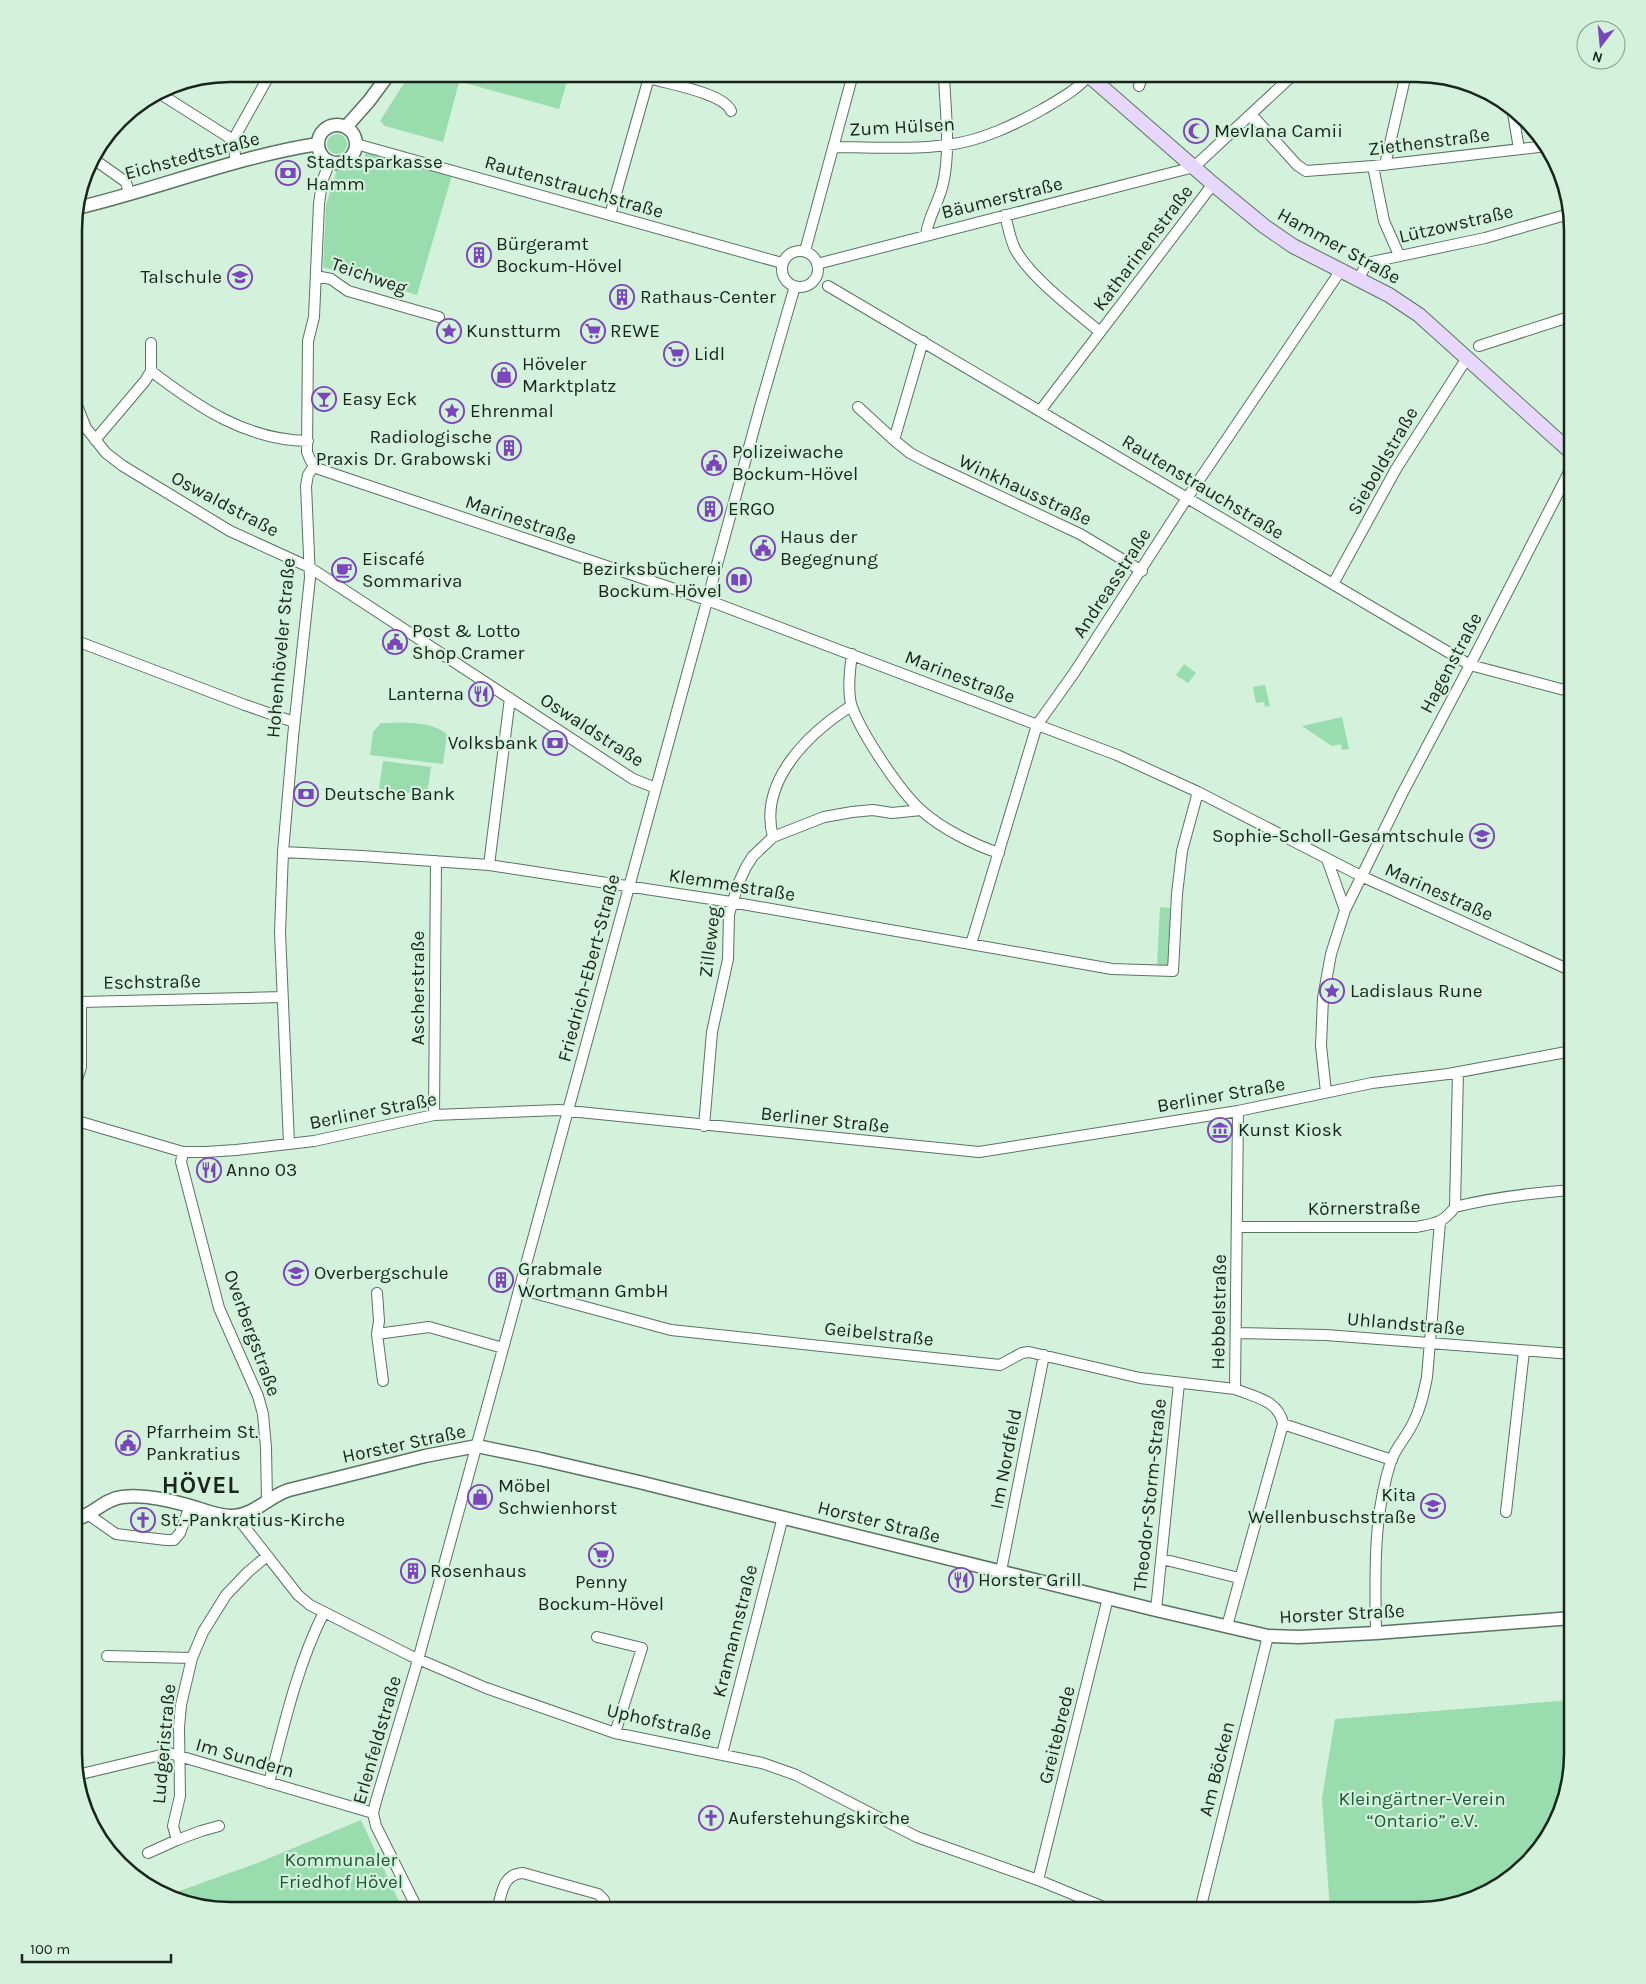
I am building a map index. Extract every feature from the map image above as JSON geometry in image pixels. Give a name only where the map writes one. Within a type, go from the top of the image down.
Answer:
[{"type":"main road","name":"Hammer Straße","points":[[1097,83],[1213,184],[1282,239],[1359,278],[1411,309],[1564,446]]},
{"type":"street","points":[[236,163],[234,140],[265,83]]},
{"type":"street","points":[[346,127],[382,83]]},
{"type":"street","points":[[610,215],[647,83]]},
{"type":"street","points":[[671,83],[718,98],[729,106],[731,111]]},
{"type":"street","points":[[805,251],[851,83]]},
{"type":"street","points":[[926,235],[927,226],[944,182],[947,145],[944,83]]},
{"type":"street","name":"Zum Hülsen","points":[[833,147],[896,148],[947,145],[976,138],[1018,123],[1082,83]]},
{"type":"street","points":[[1194,167],[1284,83]]},
{"type":"street","points":[[1385,165],[1404,83]]},
{"type":"street","points":[[167,97],[234,140]]},
{"type":"street","name":"Ziethenstraße","points":[[1251,114],[1297,165],[1306,171],[1385,165],[1538,147]]},
{"type":"street","points":[[1514,120],[1518,149]]},
{"type":"street","points":[[341,125],[346,127],[354,134],[356,144],[352,155],[347,160],[336,163],[330,162],[321,155],[318,144],[321,133],[330,126],[341,125]]},
{"type":"street","name":"Eichstedtstraße","points":[[85,206],[292,148],[318,144]]},
{"type":"street","name":"Rautenstrauchstraße","points":[[356,144],[782,263]]},
{"type":"street","points":[[314,466],[307,452],[308,341],[314,317],[319,204],[322,182],[330,162]]},
{"type":"street","points":[[99,163],[126,182],[130,193]]},
{"type":"street","points":[[1373,166],[1384,221],[1399,255]]},
{"type":"street","name":"Bäumerstraße","points":[[818,264],[1194,167]]},
{"type":"street","name":"Katharinenstraße","points":[[1040,411],[1213,184]]},
{"type":"street","name":"Katharinenstraße","points":[[1006,215],[1014,246],[1020,258],[1045,284],[1100,332]]},
{"type":"street","name":"Lützowstraße","points":[[1359,278],[1367,263],[1485,238],[1563,216]]},
{"type":"street","points":[[799,250],[805,251],[818,264],[817,274],[811,283],[800,287],[795,286],[784,278],[782,263],[789,254],[799,250]]},
{"type":"street","name":"Andreasstraße","points":[[971,944],[1037,725],[1341,270]]},
{"type":"street","name":"Teichweg","points":[[316,276],[331,279],[348,291],[439,317]]},
{"type":"street","name":"Friedrich-Ebert-Straße","points":[[418,1660],[707,600],[795,286]]},
{"type":"street","name":"Rautenstrauchstraße","points":[[828,286],[1470,665],[1564,690]]},
{"type":"street","points":[[1479,346],[1564,319]]},
{"type":"street","points":[[894,440],[923,341]]},
{"type":"street","points":[[95,440],[145,381],[151,371],[151,343]]},
{"type":"street","name":"Sieboldstraße","points":[[1333,584],[1396,469],[1467,358]]},
{"type":"street","points":[[151,371],[192,402],[217,417],[271,436],[308,441]]},
{"type":"street","name":"Winkhausstraße","points":[[858,407],[910,453],[929,464],[1080,534],[1142,570]]},
{"type":"street","name":"Oswaldstraße","points":[[83,420],[86,428],[106,453],[123,466],[230,531],[309,567],[633,779],[656,788]]},
{"type":"street","name":"Marinestraße","points":[[314,466],[519,538],[707,600],[1124,758],[1198,792],[1361,876],[1564,968]]},
{"type":"street","name":"Hohenhöveler Straße","points":[[289,1144],[280,932],[283,852],[294,722],[309,588],[306,486],[308,475],[314,466]]},
{"type":"street","name":"Hagenstraße","points":[[1361,876],[1564,482]]},
{"type":"street","points":[[83,643],[294,722]]},
{"type":"street","points":[[852,654],[850,670],[851,706],[870,741],[896,781],[921,810],[945,827],[998,853]]},
{"type":"street","name":"Oswaldstraße","points":[[489,865],[510,698]]},
{"type":"street","points":[[773,837],[770,825],[770,812],[773,796],[789,764],[807,740],[851,706]]},
{"type":"street","name":"Klemmestraße","points":[[283,852],[489,865],[731,902],[1112,969],[1173,970],[1182,851],[1198,792]]},
{"type":"street","name":"Zilleweg","points":[[704,1126],[712,1032],[728,959],[731,902],[746,867],[753,856],[773,837],[824,817],[872,810],[892,813],[921,810]]},
{"type":"street","points":[[1327,859],[1345,910]]},
{"type":"street","name":"Ascherstraße","points":[[434,1115],[436,861]]},
{"type":"street","points":[[1326,1092],[1322,1046],[1323,998],[1331,954],[1345,910],[1361,876]]},
{"type":"street","name":"Eschstraße","points":[[83,1002],[282,997]]},
{"type":"street","name":"Berliner Straße","points":[[83,1123],[183,1152],[206,1152],[333,1138],[434,1115],[568,1111],[979,1152],[1238,1111],[1372,1083],[1418,1079],[1564,1052]]},
{"type":"street","points":[[1458,1072],[1455,1207],[1516,1194],[1564,1191]]},
{"type":"street","name":"Hebbelstraße","points":[[1238,1111],[1235,1389],[1272,1404],[1282,1416],[1283,1424]]},
{"type":"street","name":"Overbergstraße","points":[[183,1152],[182,1162],[219,1308],[258,1396],[263,1414],[267,1501]]},
{"type":"street","name":"Körnerstraße","points":[[1238,1227],[1417,1227],[1440,1222],[1455,1207]]},
{"type":"street","points":[[1376,1633],[1377,1530],[1392,1460],[1414,1421],[1427,1377],[1440,1222]]},
{"type":"street","name":"Geibelstraße","points":[[519,1289],[671,1330],[1000,1365],[1022,1353],[1029,1352],[1140,1378],[1235,1389]]},
{"type":"street","points":[[376,1294],[379,1321],[377,1334],[382,1381]]},
{"type":"street","points":[[377,1334],[429,1327],[503,1348]]},
{"type":"street","name":"Uhlandstraße","points":[[1237,1333],[1326,1335],[1564,1354]]},
{"type":"street","points":[[1506,1512],[1524,1351]]},
{"type":"street","name":"Im Nordfeld","points":[[1001,1571],[1044,1354]]},
{"type":"street","name":"Theodor-Storm-Straße","points":[[1156,1610],[1179,1383]]},
{"type":"street","points":[[1227,1626],[1283,1424],[1392,1460]]},
{"type":"street","name":"Horster Straße","points":[[236,1516],[250,1512],[279,1493],[425,1456],[477,1446],[540,1459],[783,1517],[1268,1636],[1299,1637],[1376,1633],[1564,1619]]},
{"type":"street","points":[[83,1517],[112,1500],[128,1496],[167,1500],[225,1516],[236,1516]]},
{"type":"street","points":[[89,1515],[116,1534],[174,1540],[180,1533],[190,1506]]},
{"type":"street","name":"Uphofstraße","points":[[236,1516],[298,1595],[324,1612],[418,1660],[508,1696],[615,1733],[762,1763],[796,1775],[917,1837],[1038,1880],[1092,1902]]},
{"type":"street","name":"Kramannstraße","points":[[722,1754],[783,1517]]},
{"type":"street","name":"Ludgeristraße","points":[[177,1840],[173,1826],[180,1796],[181,1705],[192,1658],[203,1632],[226,1595],[248,1572],[267,1556]]},
{"type":"street","points":[[1162,1559],[1239,1578]]},
{"type":"street","name":"Greitebrede","points":[[1038,1880],[1108,1598]]},
{"type":"street","points":[[269,1783],[300,1671],[324,1612]]},
{"type":"street","name":"Am Böcken","points":[[1202,1902],[1268,1636]]},
{"type":"street","points":[[597,1637],[642,1648],[615,1733]]},
{"type":"street","points":[[108,1656],[192,1658]]},
{"type":"street","name":"Erlenfeldstraße","points":[[414,1902],[376,1826],[373,1813],[418,1660]]},
{"type":"street","name":"Im Sundern","points":[[84,1773],[169,1753],[373,1813]]},
{"type":"street","points":[[148,1853],[177,1840],[218,1826]]},
{"type":"street","points":[[500,1902],[507,1880],[515,1873],[522,1873],[598,1894],[604,1902]]},
{"type":"green space","points":[[404,83],[459,83],[443,142],[385,126],[380,121]]},
{"type":"green space","points":[[465,83],[566,83],[559,109]]},
{"type":"green space","points":[[337,134],[344,137],[347,144],[344,151],[337,154],[330,151],[327,144],[330,137]]},
{"type":"green space","points":[[366,153],[452,175],[417,295],[323,267],[326,205],[337,170],[355,168]]},
{"type":"green space","points":[[1184,664],[1196,673],[1188,683],[1176,675]]},
{"type":"green space","points":[[1265,685],[1270,706],[1265,707],[1264,702],[1256,703],[1253,687]]},
{"type":"green space","points":[[1342,717],[1349,749],[1342,750],[1341,744],[1332,746],[1302,726]]},
{"type":"green space","points":[[381,723],[424,724],[447,734],[443,764],[370,755],[373,732]]},
{"type":"green space","points":[[383,761],[431,767],[427,795],[379,789]]},
{"type":"green space","points":[[1160,907],[1173,908],[1169,967],[1157,967]]},
{"type":"green space","name":"Kleingärtner-Verein “Ontario” e.V.","points":[[1564,1701],[1562,1773],[1552,1810],[1539,1836],[1513,1865],[1498,1877],[1472,1890],[1435,1900],[1415,1902],[1329,1902],[1322,1798],[1335,1719]]},
{"type":"green space","name":"Kommunaler Friedhof Hövel","points":[[361,1820],[399,1902],[231,1902],[211,1900],[178,1891],[260,1862]]},
{"type":"place","name":"Mevlana Camii","points":[[1196,131]]},
{"type":"place","name":"Stadtsparkasse Hamm","points":[[288,173]]},
{"type":"place","name":"Bürgeramt Bockum-Hövel","points":[[479,255]]},
{"type":"place","name":"Talschule","points":[[240,277]]},
{"type":"place","name":"Rathaus-Center","points":[[622,297]]},
{"type":"place","name":"Kunstturm","points":[[449,331]]},
{"type":"place","name":"REWE","points":[[593,331]]},
{"type":"place","name":"Lidl","points":[[676,354]]},
{"type":"place","name":"Höveler Marktplatz","points":[[504,375]]},
{"type":"place","name":"Easy Eck","points":[[324,399]]},
{"type":"place","name":"Ehrenmal","points":[[452,411]]},
{"type":"place","name":"Radiologische Praxis Dr. Grabowski","points":[[509,448]]},
{"type":"place","name":"Polizeiwache Bockum-Hövel","points":[[714,463]]},
{"type":"place","name":"ERGO","points":[[710,509]]},
{"type":"place","name":"Haus der Begegnung","points":[[763,548]]},
{"type":"place","name":"Eiscafé Sommariva","points":[[344,570]]},
{"type":"place","name":"Bezirksbücherei Bockum Hövel","points":[[739,580]]},
{"type":"place","name":"Post & Lotto Shop Cramer","points":[[395,642]]},
{"type":"place","name":"Lanterna","points":[[481,694]]},
{"type":"place","name":"Volksbank","points":[[555,743]]},
{"type":"place","name":"Deutsche Bank","points":[[306,794]]},
{"type":"place","name":"Sophie-Scholl-Gesamtschule","points":[[1482,836]]},
{"type":"place","name":"Ladislaus Rune","points":[[1332,991]]},
{"type":"place","name":"Kunst Kiosk","points":[[1220,1130]]},
{"type":"place","name":"Anno 03","points":[[209,1170]]},
{"type":"place","name":"Overbergschule","points":[[296,1273]]},
{"type":"place","name":"Grabmale Wortmann GmbH","points":[[501,1280]]},
{"type":"place","name":"Pfarrheim St. Pankratius","points":[[128,1443]]},
{"type":"place","name":"Möbel Schwienhorst","points":[[480,1497]]},
{"type":"place","name":"Kita Wellenbuschstraße","points":[[1433,1506]]},
{"type":"place","name":"St.-Pankratius-Kirche","points":[[143,1520]]},
{"type":"place","name":"Penny Bockum-Hövel","points":[[601,1555]]},
{"type":"place","name":"Rosenhaus","points":[[413,1571]]},
{"type":"place","name":"Horster Grill","points":[[961,1580]]},
{"type":"place","name":"Auferstehungskirche","points":[[711,1818]]},
{"type":"district","name":"HÖVEL","points":[[201,1485]]}]
